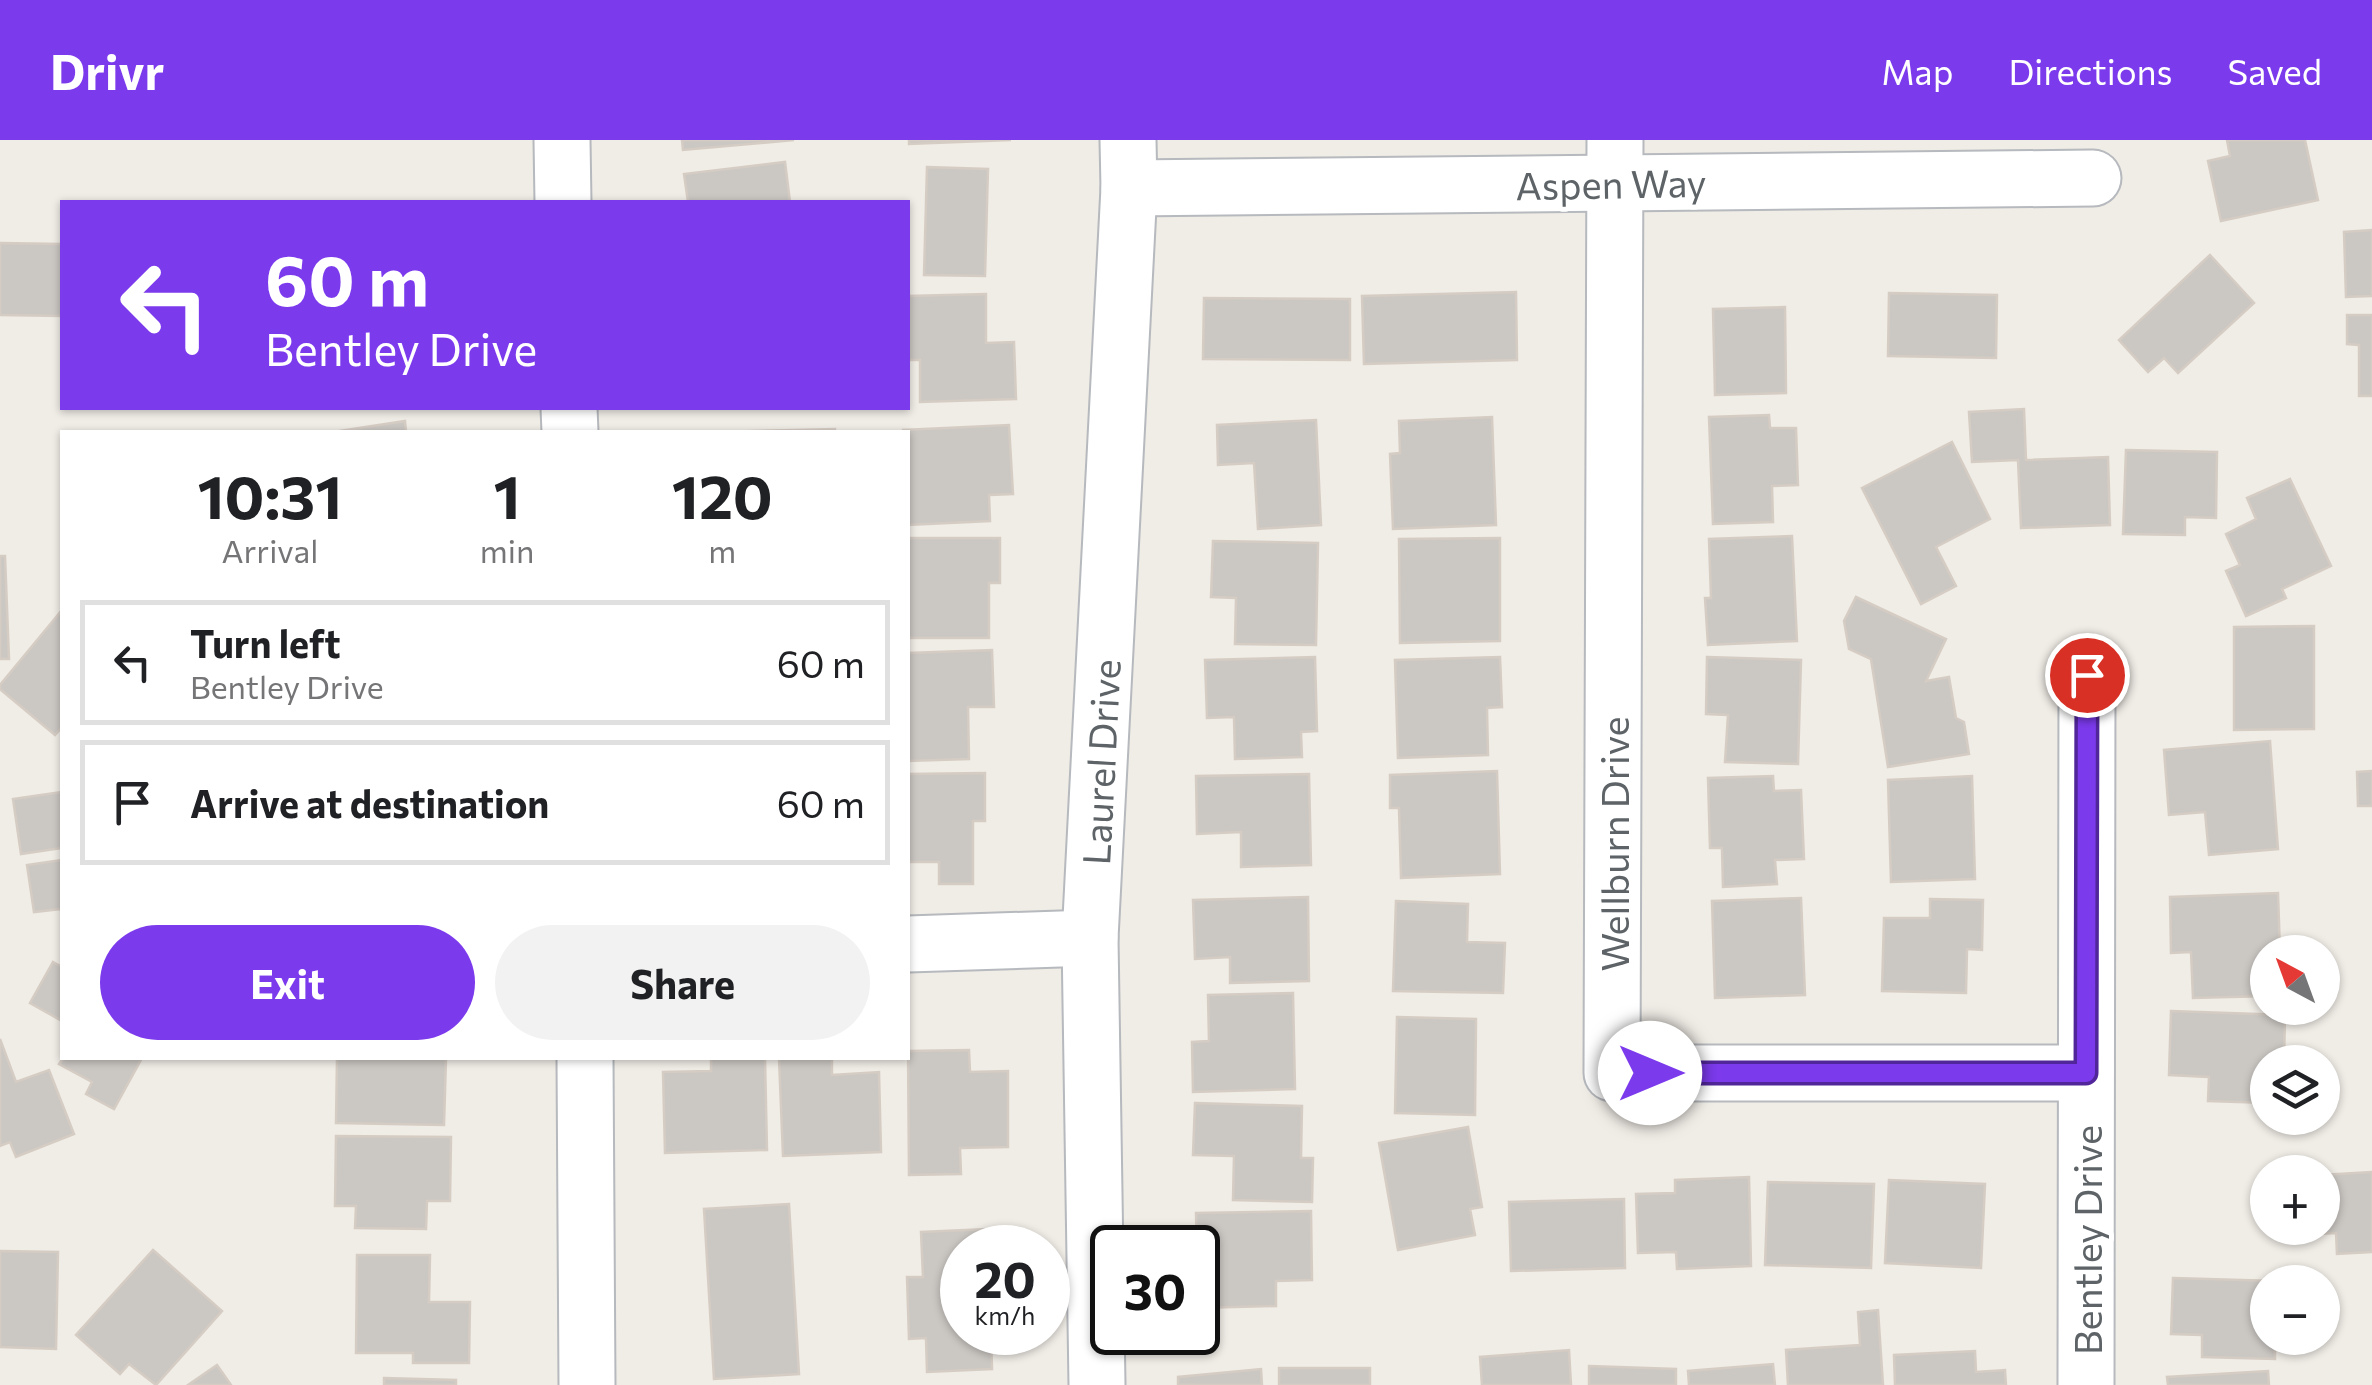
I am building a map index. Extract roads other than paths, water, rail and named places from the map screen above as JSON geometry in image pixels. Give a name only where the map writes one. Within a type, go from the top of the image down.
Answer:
[{"type":"street","points":[[562,140],[564,200]]},
{"type":"street","name":"Aspen Way","points":[[1129,164],[1616,161],[2094,178]]},
{"type":"street","name":"Wellburn Drive","points":[[1616,161],[1612,1073],[2086,1073]]},
{"type":"street","name":"Laurel Drive","points":[[1097,1385],[1090,938],[1129,164]]},
{"type":"street","name":"Bentley Drive","points":[[2086,1385],[2087,675]]},
{"type":"street","points":[[910,944],[1090,938]]},
{"type":"street","points":[[586,1060],[588,1385]]}]
